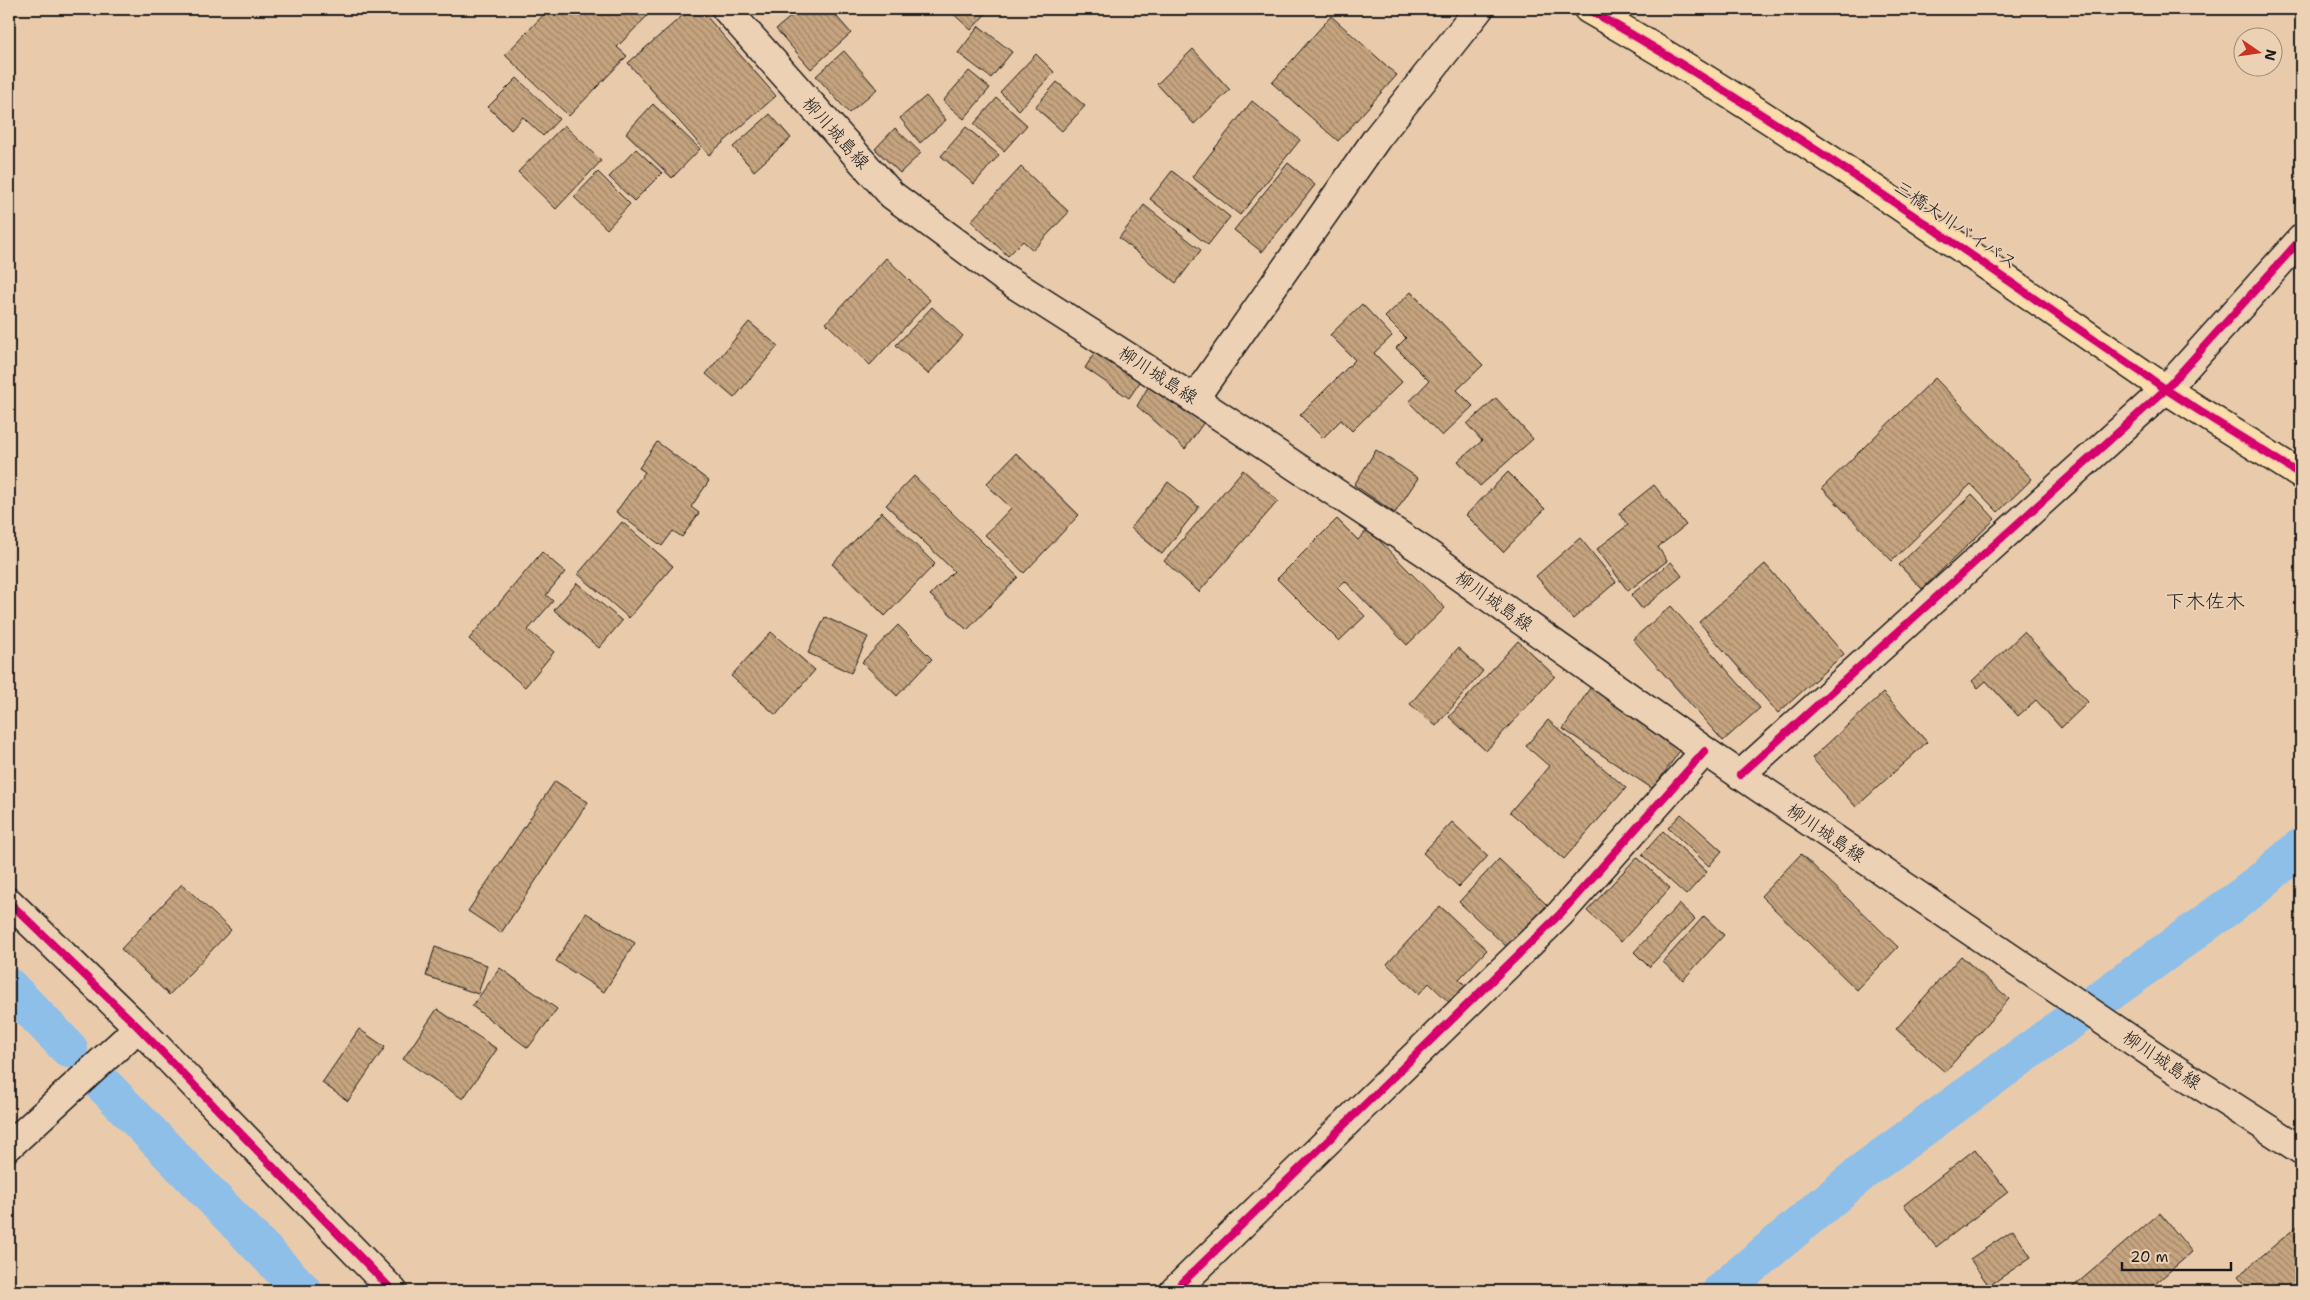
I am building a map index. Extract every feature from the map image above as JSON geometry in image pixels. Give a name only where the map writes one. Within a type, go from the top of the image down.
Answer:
[{"type":"highway","name":"三橋大川バイパス","points":[[1588,9],[1675,59],[1928,223],[2166,389],[2301,475]]},
{"type":"street","name":"柳川城島線","points":[[726,9],[892,195],[1003,277],[1194,399],[1425,552],[1740,775],[2164,1062],[2301,1150]]},
{"type":"street","points":[[1194,399],[1376,138],[1479,9]]},
{"type":"street","points":[[1740,775],[2166,389],[2301,239]]},
{"type":"street","points":[[1174,1291],[1560,914],[1705,751]]},
{"type":"street","points":[[9,902],[136,1026],[393,1291]]},
{"type":"street","points":[[9,1146],[125,1040],[136,1026]]},
{"type":"building","points":[[549,9],[641,9],[648,15],[617,47],[627,56],[569,116],[505,55]]},
{"type":"building","points":[[690,9],[700,9],[776,96],[709,155],[628,63]]},
{"type":"building","points":[[800,9],[830,9],[851,33],[811,69],[776,29]]},
{"type":"building","points":[[948,9],[990,9],[971,30]]},
{"type":"building","points":[[1331,16],[1397,75],[1338,141],[1272,83]]},
{"type":"building","points":[[979,26],[1012,52],[991,78],[958,53]]},
{"type":"building","points":[[1193,49],[1230,90],[1194,124],[1157,84]]},
{"type":"building","points":[[844,51],[877,89],[849,113],[816,76]]},
{"type":"building","points":[[1036,54],[1054,72],[1019,110],[1000,92]]},
{"type":"building","points":[[969,71],[990,88],[964,119],[943,101]]},
{"type":"building","points":[[517,78],[559,119],[543,136],[523,117],[511,130],[488,107]]},
{"type":"building","points":[[1057,82],[1085,106],[1062,131],[1035,107]]},
{"type":"building","points":[[926,96],[946,120],[920,143],[900,118]]},
{"type":"building","points":[[997,98],[1027,125],[1004,151],[974,124]]},
{"type":"building","points":[[1252,101],[1300,140],[1240,215],[1192,177]]},
{"type":"building","points":[[653,104],[700,149],[672,178],[626,133]]},
{"type":"building","points":[[770,114],[791,138],[754,171],[733,147]]},
{"type":"building","points":[[564,125],[601,161],[556,209],[518,172]]},
{"type":"building","points":[[966,127],[999,155],[974,184],[941,156]]},
{"type":"building","points":[[895,128],[921,153],[900,173],[875,149]]},
{"type":"building","points":[[636,149],[662,173],[634,201],[609,177]]},
{"type":"building","points":[[1288,163],[1315,185],[1262,252],[1234,230]]},
{"type":"building","points":[[1021,167],[1069,212],[1033,250],[1023,241],[1008,256],[971,221]]},
{"type":"building","points":[[1172,171],[1230,217],[1208,245],[1150,199]]},
{"type":"building","points":[[598,172],[630,204],[607,229],[574,197]]},
{"type":"building","points":[[1144,205],[1201,250],[1176,283],[1119,238]]},
{"type":"building","points":[[886,258],[930,300],[870,365],[826,323]]},
{"type":"building","points":[[1411,292],[1483,365],[1457,390],[1473,406],[1442,436],[1409,402],[1429,381],[1396,348],[1406,338],[1385,317]]},
{"type":"building","points":[[1362,304],[1392,336],[1374,353],[1402,382],[1352,431],[1341,420],[1323,438],[1300,415],[1355,360],[1330,335]]},
{"type":"building","points":[[932,307],[963,336],[928,374],[896,345]]},
{"type":"building","points":[[749,322],[778,346],[734,398],[706,374]]},
{"type":"building","points":[[1097,349],[1142,379],[1129,398],[1085,368]]},
{"type":"building","points":[[1935,378],[2032,479],[1998,512],[1971,484],[1892,561],[1822,488]]},
{"type":"building","points":[[1148,387],[1204,422],[1185,449],[1137,406]]},
{"type":"building","points":[[1496,398],[1533,439],[1480,486],[1458,461],[1482,441],[1467,424]]},
{"type":"building","points":[[657,442],[709,481],[691,507],[699,513],[682,537],[673,531],[662,546],[616,512],[645,472],[639,468]]},
{"type":"building","points":[[1376,450],[1418,478],[1395,513],[1354,485]]},
{"type":"building","points":[[1016,453],[1079,515],[1024,573],[985,535],[1011,508],[986,484]]},
{"type":"building","points":[[1243,470],[1278,501],[1199,592],[1164,561]]},
{"type":"building","points":[[1508,472],[1545,509],[1503,552],[1466,515]]},
{"type":"building","points":[[914,476],[1018,577],[967,630],[930,595],[954,571],[886,505]]},
{"type":"building","points":[[1168,482],[1199,507],[1162,554],[1131,528]]},
{"type":"building","points":[[1654,485],[1686,525],[1658,547],[1667,561],[1628,591],[1597,549],[1628,525],[1619,513]]},
{"type":"building","points":[[1972,494],[1995,519],[1922,589],[1899,565]]},
{"type":"building","points":[[882,512],[935,564],[885,616],[832,564]]},
{"type":"building","points":[[1337,519],[1358,540],[1368,529],[1445,608],[1407,645],[1345,581],[1337,588],[1365,616],[1339,641],[1277,579]]},
{"type":"building","points":[[622,522],[673,566],[629,618],[578,574]]},
{"type":"building","points":[[1580,538],[1616,582],[1573,619],[1536,576]]},
{"type":"building","points":[[542,552],[565,572],[546,595],[553,601],[528,630],[554,652],[525,687],[469,639]]},
{"type":"building","points":[[1671,562],[1682,576],[1642,609],[1631,595]]},
{"type":"building","points":[[1765,564],[1844,654],[1778,713],[1699,622]]},
{"type":"building","points":[[577,583],[622,621],[599,648],[554,610]]},
{"type":"building","points":[[1671,606],[1760,708],[1723,741],[1633,639]]},
{"type":"building","points":[[825,617],[868,637],[851,673],[808,653]]},
{"type":"building","points":[[898,625],[932,659],[897,696],[862,662]]},
{"type":"building","points":[[771,632],[815,670],[776,715],[731,676]]},
{"type":"building","points":[[2024,632],[2088,702],[2061,728],[2036,700],[2018,716],[1986,681],[1978,688],[1972,681]]},
{"type":"building","points":[[1518,641],[1555,676],[1486,751],[1449,717]]},
{"type":"building","points":[[1458,648],[1483,671],[1436,726],[1410,704]]},
{"type":"building","points":[[1592,685],[1683,746],[1653,789],[1563,729]]},
{"type":"building","points":[[1883,693],[1927,742],[1856,807],[1812,758]]},
{"type":"building","points":[[1548,720],[1626,788],[1564,859],[1510,812],[1549,766],[1526,746]]},
{"type":"building","points":[[555,781],[588,802],[501,933],[468,911]]},
{"type":"building","points":[[1681,814],[1722,851],[1709,866],[1668,828]]},
{"type":"building","points":[[1452,822],[1488,856],[1459,887],[1423,853]]},
{"type":"building","points":[[1663,831],[1707,872],[1686,895],[1642,855]]},
{"type":"building","points":[[1801,854],[1898,947],[1857,990],[1761,896]]},
{"type":"building","points":[[1637,857],[1670,888],[1621,942],[1587,911]]},
{"type":"building","points":[[1499,859],[1547,905],[1508,948],[1459,902]]},
{"type":"building","points":[[182,884],[231,930],[169,995],[121,949]]},
{"type":"building","points":[[1679,904],[1695,919],[1649,967],[1634,952]]},
{"type":"building","points":[[1440,906],[1487,950],[1459,979],[1468,988],[1452,1005],[1429,983],[1419,994],[1387,964]]},
{"type":"building","points":[[586,913],[635,943],[604,992],[556,961]]},
{"type":"building","points":[[1704,916],[1724,935],[1683,980],[1663,962]]},
{"type":"building","points":[[435,947],[487,965],[478,994],[426,976]]},
{"type":"building","points":[[1961,956],[2009,999],[1945,1072],[1896,1029]]},
{"type":"building","points":[[500,968],[557,1009],[528,1048],[472,1006]]},
{"type":"building","points":[[437,1009],[497,1049],[463,1099],[403,1059]]},
{"type":"building","points":[[359,1029],[385,1047],[348,1101],[322,1083]]},
{"type":"building","points":[[1975,1149],[2008,1192],[1936,1247],[1904,1205]]},
{"type":"building","points":[[2160,1213],[2192,1252],[2147,1291],[2068,1291]]},
{"type":"building","points":[[2301,1223],[2301,1291],[2251,1291],[2238,1276]]},
{"type":"building","points":[[2013,1230],[2031,1257],[1989,1286],[1970,1259]]},
{"type":"waterway","points":[[1721,1291],[1866,1169],[2251,890],[2301,847]]},
{"type":"waterway","points":[[9,987],[69,1049]]},
{"type":"waterway","points":[[96,1077],[303,1291]]},
{"type":"cycle path","points":[[1588,9],[1736,98],[1880,192],[2164,388],[2301,475]]},
{"type":"cycle path","points":[[1740,775],[2166,389],[2301,239]]},
{"type":"cycle path","points":[[1174,1291],[1560,914],[1705,751]]},
{"type":"cycle path","points":[[9,902],[137,1026],[393,1291]]},
{"type":"district","name":"下木佐木","points":[[2205,601]]}]
